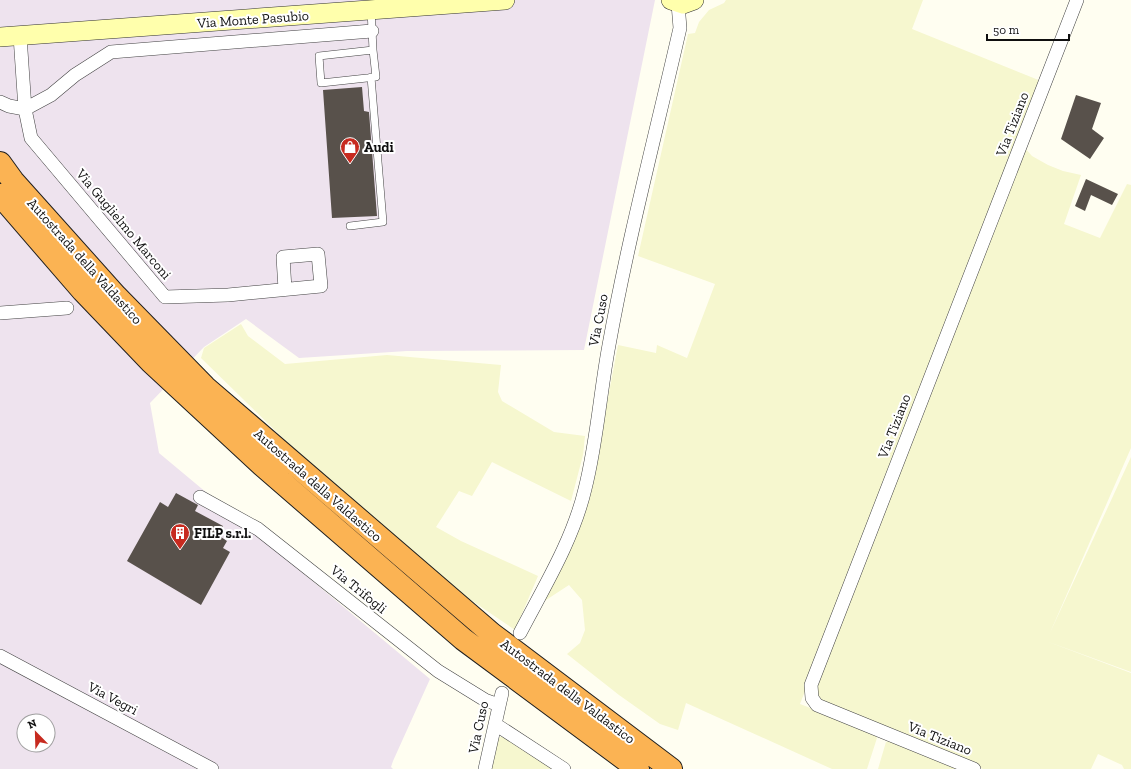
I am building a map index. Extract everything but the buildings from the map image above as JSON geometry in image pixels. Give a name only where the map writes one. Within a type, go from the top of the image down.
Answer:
[{"type":"highway","name":"Autostrada della Valdastico","points":[[0,163],[13,181],[116,296],[262,465],[463,640],[638,769]]},
{"type":"highway","name":"Autostrada della Valdastico","points":[[0,195],[83,292],[151,362],[199,393],[492,634],[671,769]]},
{"type":"main road","name":"Via Monte Pasubio","points":[[0,37],[505,0]]},
{"type":"street","name":"Via Tiziano","points":[[974,769],[817,705],[812,698],[811,685],[1077,0]]},
{"type":"street","name":"Via Cuso","points":[[520,633],[559,555],[585,490],[609,346],[624,268],[680,28],[681,1]]},
{"type":"street","name":"Via Monte Pasubio","points":[[25,109],[51,95],[75,75],[111,52],[372,31]]},
{"type":"street","name":"Via Guglielmo Marconi","points":[[20,36],[25,109],[31,138],[165,297],[228,295],[285,289]]},
{"type":"street","points":[[0,102],[9,106],[25,109]]},
{"type":"street","points":[[0,313],[67,308]]},
{"type":"street","name":"Via Trifogli","points":[[200,497],[258,529],[438,671],[486,700],[501,699]]},
{"type":"street","name":"Via Vegri","points":[[0,656],[212,769]]},
{"type":"street","name":"Via Cuso","points":[[486,769],[501,699]]},
{"type":"street","points":[[495,724],[564,769]]},
{"type":"lane","points":[[371,10],[376,77],[321,83],[319,56],[373,50]]},
{"type":"lane","points":[[350,226],[383,222],[370,77]]},
{"type":"shaded area","points":[[0,0],[655,0],[584,350],[407,351],[299,358],[246,319],[204,347],[150,403],[159,453],[430,679],[393,761],[391,767],[393,769],[0,769]]},
{"type":"green space","points":[[726,0],[923,0],[912,29],[1041,81],[800,704],[873,732],[877,738],[867,769],[832,769],[686,703],[678,730],[660,724],[619,695],[567,654],[580,643],[585,630],[582,600],[569,585],[543,602],[592,482],[618,345],[656,353],[657,345],[687,358],[715,284],[638,256],[688,34],[695,33],[699,22],[709,10],[724,3]]},
{"type":"green space","points":[[1024,147],[1032,156],[1048,165],[1063,171],[1081,175],[1064,224],[1100,238],[1127,184],[1131,185],[1131,448],[1049,635],[1131,457],[1131,672],[1046,641],[1131,673],[1131,769],[1124,769],[1122,765],[1098,754],[1091,769],[983,769],[828,707],[815,695],[819,675]]},
{"type":"green space","points":[[241,324],[248,336],[285,364],[387,355],[501,365],[498,392],[502,401],[554,432],[585,436],[583,455],[571,501],[492,462],[472,496],[459,491],[436,527],[461,541],[538,576],[515,630],[456,590],[291,446],[201,358],[204,348]]},
{"type":"green space","points":[[503,736],[558,769],[490,769],[498,738]]},
{"type":"green space","points":[[889,741],[967,769],[878,769],[886,742]]},
{"type":"place","name":"Audi","points":[[350,164]]},
{"type":"place","name":"FILP s.r.l.","points":[[180,550]]}]
